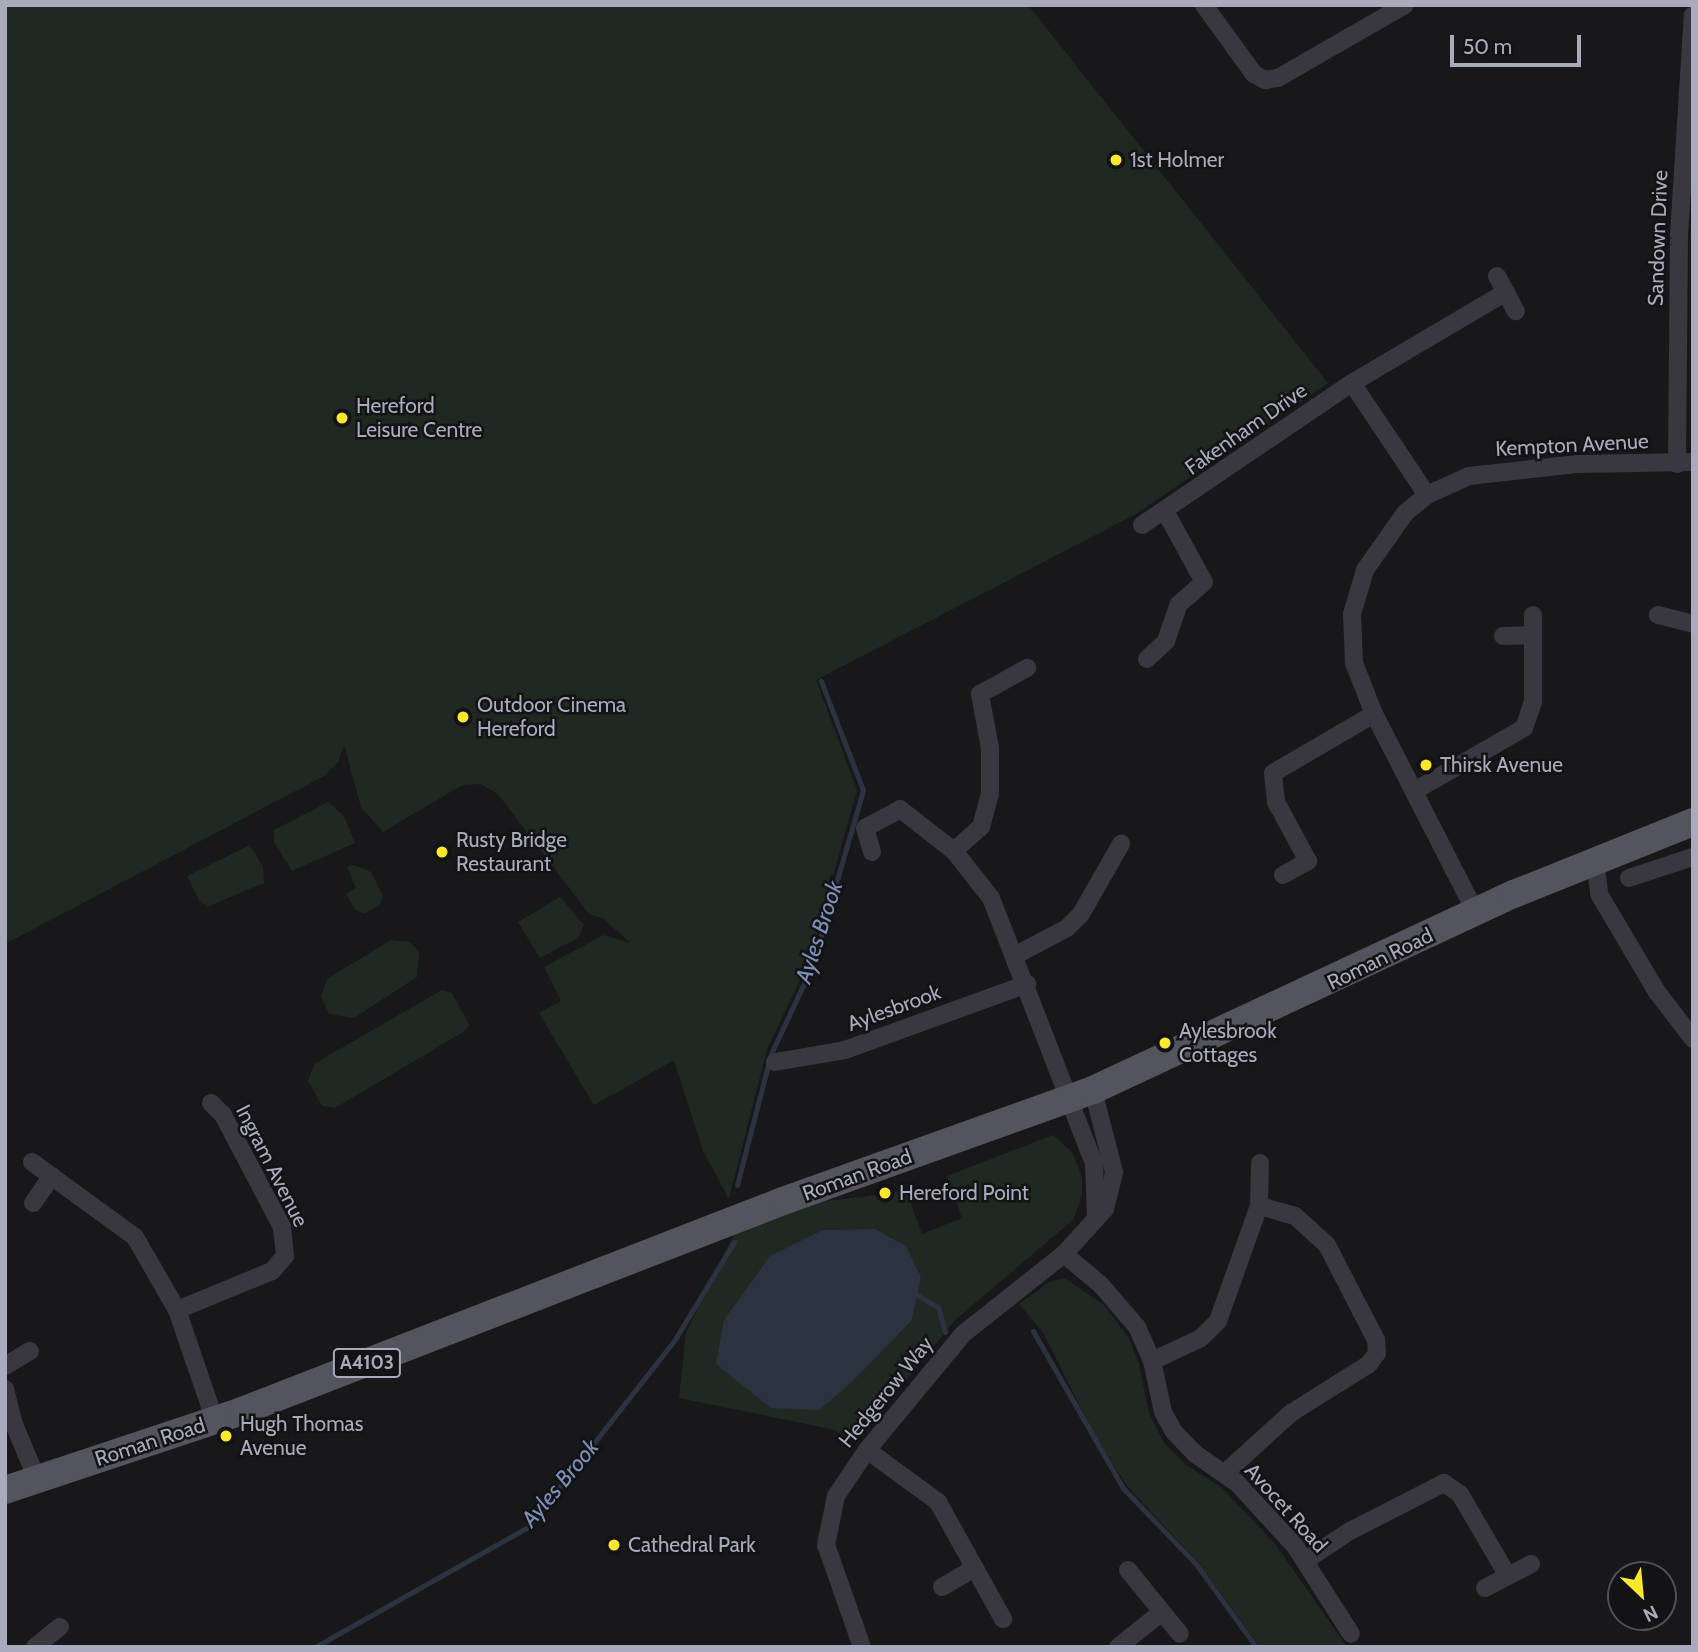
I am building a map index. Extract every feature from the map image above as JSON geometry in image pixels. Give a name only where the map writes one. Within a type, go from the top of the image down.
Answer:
[{"type":"main road","name":"Roman Road","points":[[5,1490],[215,1420],[770,1206],[1093,1090],[1595,859],[1693,822]]},
{"type":"street","points":[[1204,5],[1254,74],[1265,80],[1278,78],[1405,5]]},
{"type":"street","name":"Sandown Drive","points":[[1685,463],[1686,235],[1693,15]]},
{"type":"street","name":"Fakenham Drive","points":[[1142,525],[1502,284],[1516,311]]},
{"type":"street","points":[[1352,383],[1427,495]]},
{"type":"street","name":"Kempton Avenue","points":[[1476,913],[1416,790],[1374,714],[1354,663],[1356,592],[1389,531],[1427,495],[1469,475],[1497,470],[1685,463]]},
{"type":"street","points":[[1147,660],[1166,641],[1179,604],[1204,582],[1166,511]]},
{"type":"street","points":[[1416,790],[1524,728],[1533,702],[1533,615]]},
{"type":"street","points":[[1658,615],[1693,624]]},
{"type":"street","points":[[1503,636],[1532,635]]},
{"type":"street","points":[[954,851],[981,827],[990,794],[990,748],[980,694],[1027,668]]},
{"type":"street","points":[[1283,875],[1308,861],[1276,802],[1273,773],[1374,714]]},
{"type":"street","points":[[872,852],[865,828],[900,809],[954,851],[991,898],[1016,955],[1067,1100],[1094,1164],[1096,1218]]},
{"type":"street","points":[[1016,955],[1066,928],[1082,914],[1121,844]]},
{"type":"street","points":[[1629,877],[1693,857]]},
{"type":"street","points":[[1595,859],[1599,894],[1657,992],[1693,1039]]},
{"type":"street","name":"Aylesbrook","points":[[775,1062],[845,1050],[1027,984]]},
{"type":"street","name":"Hedgerow Way","points":[[862,1647],[829,1563],[826,1537],[836,1496],[867,1450],[963,1334],[1064,1254],[1096,1218],[1111,1196],[1114,1172],[1093,1090]]},
{"type":"street","name":"Ingram Avenue","points":[[177,1310],[272,1271],[285,1256],[282,1227],[223,1115],[211,1103]]},
{"type":"street","points":[[32,1161],[135,1237],[177,1310],[215,1420]]},
{"type":"street","points":[[1152,1361],[1201,1338],[1218,1321],[1259,1206],[1260,1163]]},
{"type":"street","points":[[33,1203],[52,1176]]},
{"type":"street","points":[[1225,1474],[1290,1413],[1369,1364],[1377,1353],[1376,1340],[1327,1245],[1295,1216],[1259,1206]]},
{"type":"street","name":"Avocet Road","points":[[1064,1254],[1129,1315],[1152,1361],[1167,1420],[1194,1453],[1225,1474],[1306,1560],[1351,1634]]},
{"type":"street","points":[[5,1366],[30,1351]]},
{"type":"street","points":[[5,1389],[13,1422],[37,1479]]},
{"type":"street","points":[[867,1450],[938,1502],[1003,1619]]},
{"type":"street","points":[[1306,1560],[1361,1524],[1444,1483],[1460,1494],[1508,1576]]},
{"type":"street","points":[[1485,1588],[1531,1564]]},
{"type":"street","points":[[942,1587],[975,1569]]},
{"type":"street","points":[[1128,1570],[1180,1634]]},
{"type":"street","points":[[1118,1647],[1162,1612]]},
{"type":"street","points":[[35,1647],[60,1627]]},
{"type":"shaded area","points":[[5,5],[1028,5],[1328,383],[1136,514],[816,680],[857,790],[809,961],[767,1049],[729,1199],[703,1151],[674,1060],[594,1105],[539,1013],[561,1001],[544,967],[604,935],[630,943],[604,919],[589,914],[498,794],[481,784],[462,785],[383,832],[361,807],[344,745],[338,762],[324,776],[5,944]]},
{"type":"shaded area","points":[[328,802],[344,816],[355,843],[292,871],[274,842],[274,830]]},
{"type":"shaded area","points":[[250,845],[263,867],[264,883],[207,907],[199,900],[187,876]]},
{"type":"shaded area","points":[[354,865],[371,872],[383,896],[380,905],[364,914],[356,910],[346,894],[356,888],[347,867]]},
{"type":"shaded area","points":[[560,897],[584,925],[578,938],[540,958],[518,922]]},
{"type":"shaded area","points":[[391,940],[410,942],[419,952],[417,977],[354,1018],[329,1014],[321,997],[327,979]]},
{"type":"shaded area","points":[[442,990],[452,993],[469,1025],[465,1031],[335,1108],[322,1106],[308,1081],[314,1064]]},
{"type":"shaded area","points":[[1053,1135],[1073,1153],[1082,1178],[1082,1196],[1073,1220],[955,1320],[857,1441],[831,1429],[679,1398],[686,1333],[734,1234],[816,1202],[878,1195],[879,1199],[905,1188],[922,1234],[962,1218],[947,1176]],"holes":[[[875,1229],[906,1246],[921,1277],[912,1320],[770,1256],[824,1230]]]},
{"type":"shaded area","points":[[1064,1278],[1104,1305],[1128,1337],[1139,1363],[1149,1414],[1165,1444],[1185,1464],[1222,1488],[1276,1545],[1347,1647],[1260,1647],[1199,1563],[1127,1486],[1094,1434],[1044,1334],[1019,1304],[1049,1282]]},
{"type":"water","points":[[875,1229],[906,1246],[921,1277],[912,1320],[852,1382],[819,1410],[771,1408],[716,1364],[724,1320],[770,1256],[823,1230]]},
{"type":"waterway","name":"Ayles Brook","points":[[737,1185],[771,1054],[812,966],[863,790],[821,681]]},
{"type":"waterway","name":"Ayles Brook","points":[[315,1647],[528,1527],[674,1341],[734,1242]]},
{"type":"waterway","points":[[917,1295],[938,1307],[945,1332]]},
{"type":"waterway","points":[[1033,1331],[1123,1488],[1196,1564],[1256,1647]]},
{"type":"place","name":"1st Holmer","points":[[1116,160]]},
{"type":"place","name":"Hereford Leisure Centre","points":[[342,418]]},
{"type":"place","name":"Outdoor Cinema Hereford","points":[[463,717]]},
{"type":"place","name":"Thirsk Avenue","points":[[1426,765]]},
{"type":"place","name":"Rusty Bridge Restaurant","points":[[442,852]]},
{"type":"place","name":"Aylesbrook Cottages","points":[[1165,1043]]},
{"type":"place","name":"Hereford Point","points":[[885,1193]]},
{"type":"place","name":"Hugh Thomas Avenue","points":[[226,1436]]},
{"type":"place","name":"Cathedral Park","points":[[614,1545]]}]
